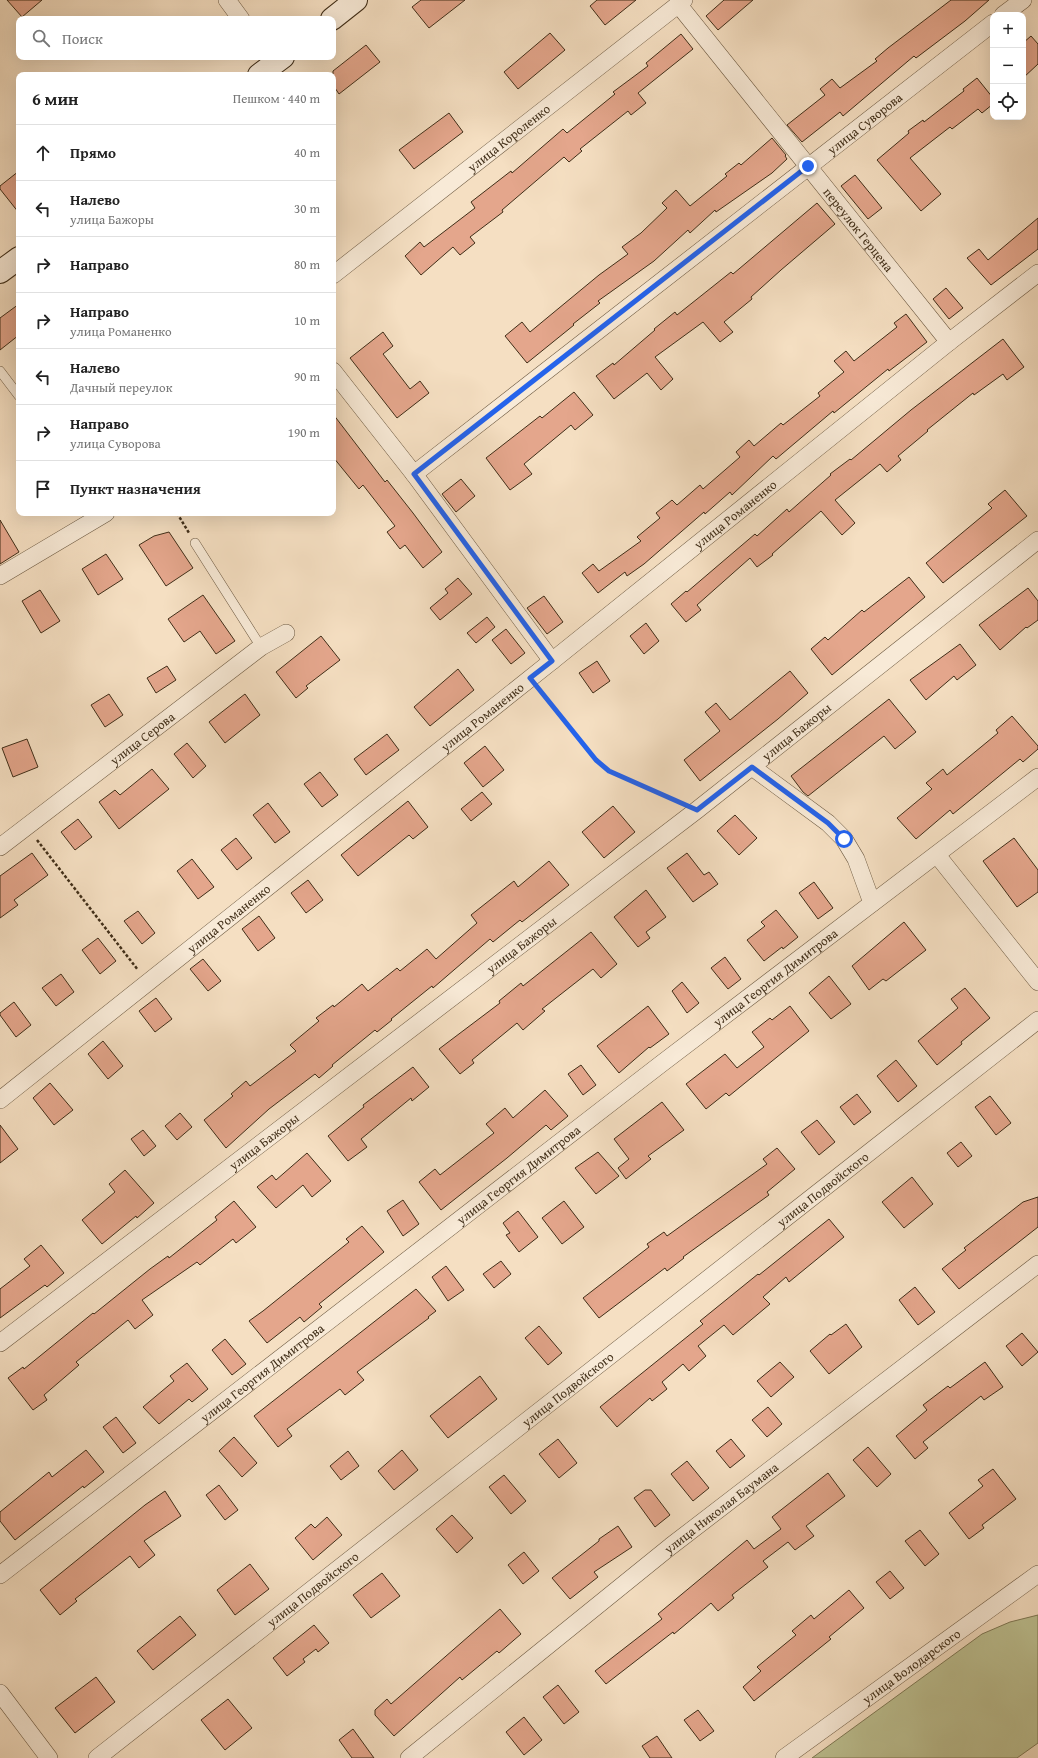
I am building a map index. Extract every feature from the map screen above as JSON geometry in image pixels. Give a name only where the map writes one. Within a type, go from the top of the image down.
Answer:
[{"type":"street","points":[[227,0],[239,16]]},
{"type":"street","points":[[336,16],[356,0]]},
{"type":"street","points":[[1007,12],[1023,0]]},
{"type":"street","name":"переулок Герцена","points":[[681,2],[808,166],[949,342]]},
{"type":"street","name":"улица Короленко","points":[[336,273],[681,2]]},
{"type":"street","name":"улица Суворова","points":[[414,474],[990,25]]},
{"type":"street","points":[[0,272],[16,260]]},
{"type":"street","name":"улица Романенко","points":[[0,1100],[552,661],[949,342],[1038,273]]},
{"type":"street","points":[[336,375],[414,474],[552,661]]},
{"type":"street","points":[[0,576],[101,516]]},
{"type":"street","name":"улица Бажоры","points":[[0,1343],[697,810],[1038,540]]},
{"type":"street","name":"улица Серова","points":[[0,847],[261,647],[286,633]]},
{"type":"street","points":[[752,767],[828,823],[844,839],[856,859],[872,903]]},
{"type":"street","name":"улица Георгия Димитрова","points":[[0,1574],[661,1064],[1038,777]]},
{"type":"street","points":[[937,855],[1038,982]]},
{"type":"street","name":"улица Подвойского","points":[[97,1758],[1038,1020]]},
{"type":"street","name":"улица Николая Баумана","points":[[409,1758],[671,1546],[1038,1264]]},
{"type":"street","name":"улица Володарского","points":[[784,1758],[1038,1574]]},
{"type":"street","points":[[0,1693],[49,1758]]},
{"type":"lane","points":[[0,370],[16,392]]},
{"type":"lane","points":[[195,543],[261,647]]},
{"type":"path","points":[[179,516],[195,543]]},
{"type":"path","points":[[530,678],[596,760],[609,771],[697,810]]},
{"type":"path","points":[[27,826],[147,982]]},
{"type":"green space","points":[[1038,1615],[1038,1743],[1017,1758],[812,1758],[982,1634],[1010,1622]]},
{"type":"building","points":[[7,0],[42,0],[23,16],[21,16]]},
{"type":"building","points":[[421,0],[465,0],[429,28],[412,7]]},
{"type":"building","points":[[597,0],[636,0],[605,25],[590,6]]},
{"type":"building","points":[[724,0],[753,0],[718,30],[706,16]]},
{"type":"building","points":[[951,0],[989,0],[965,21],[916,58],[914,56],[843,116],[840,112],[802,142],[787,125],[825,95],[820,89],[832,79],[840,88],[877,61],[875,59],[888,48]]},
{"type":"building","points":[[550,33],[565,50],[518,89],[504,72]]},
{"type":"building","points":[[681,34],[693,49],[638,93],[646,103],[631,115],[628,111],[580,149],[582,151],[569,162],[564,157],[502,210],[503,212],[470,237],[475,243],[460,255],[453,247],[421,275],[405,256],[420,242],[424,247],[475,208],[471,202],[511,171],[512,173],[563,129],[567,133],[615,94],[613,92],[648,66],[646,63]]},
{"type":"building","points":[[1031,36],[1038,44],[1038,64],[1026,75],[1026,48],[1026,40]]},
{"type":"building","points":[[366,45],[380,62],[339,94],[336,90],[336,72],[333,71]]},
{"type":"building","points":[[977,78],[990,94],[990,106],[982,113],[978,109],[952,129],[950,127],[910,158],[941,194],[921,211],[877,160],[909,133],[908,131],[923,120],[924,122],[964,91],[963,89]]},
{"type":"building","points":[[449,113],[463,132],[414,169],[399,150]]},
{"type":"building","points":[[772,138],[786,155],[785,156],[787,159],[772,173],[716,212],[715,210],[690,233],[688,230],[654,261],[598,301],[600,303],[527,363],[505,336],[522,322],[530,332],[599,275],[628,254],[622,247],[641,233],[667,208],[662,203],[676,190],[690,206],[727,176],[725,174],[739,163],[741,165]]},
{"type":"building","points":[[16,173],[16,209],[0,189],[0,186]]},
{"type":"building","points":[[855,175],[882,208],[868,219],[841,186]]},
{"type":"building","points":[[817,203],[835,224],[751,297],[752,299],[724,322],[733,332],[720,342],[703,322],[655,357],[673,379],[661,390],[647,373],[614,399],[596,376],[613,363],[614,365],[675,312],[677,315],[731,272],[733,274]]},
{"type":"building","points":[[1038,218],[1038,249],[991,285],[967,258],[979,249],[988,260]]},
{"type":"building","points":[[946,288],[963,308],[949,319],[933,299]]},
{"type":"building","points":[[16,306],[16,337],[0,350],[0,318]]},
{"type":"building","points":[[906,314],[927,342],[889,371],[888,369],[834,413],[833,411],[776,459],[773,456],[732,495],[730,492],[705,514],[704,512],[644,564],[627,576],[625,572],[598,593],[582,573],[593,564],[599,571],[641,541],[637,537],[660,518],[656,513],[672,500],[677,505],[700,485],[703,489],[740,457],[736,452],[749,440],[754,446],[781,423],[783,425],[820,396],[818,393],[844,372],[834,361],[846,351],[854,361],[897,327],[894,323]]},
{"type":"building","points":[[383,332],[393,346],[383,354],[410,389],[420,381],[429,393],[397,418],[350,358]]},
{"type":"building","points":[[1003,339],[1024,367],[1007,380],[1003,374],[974,395],[973,393],[927,430],[928,431],[898,456],[901,460],[887,472],[880,464],[835,500],[855,523],[842,535],[821,511],[772,554],[773,555],[757,567],[750,558],[697,605],[701,610],[686,622],[671,604],[755,534],[757,536],[787,509],[789,512],[831,475],[830,474],[850,459],[851,460],[911,410]]},
{"type":"building","points":[[574,392],[593,415],[575,430],[571,425],[524,464],[532,474],[510,490],[486,458],[540,416],[542,418]]},
{"type":"building","points":[[336,418],[385,482],[387,480],[442,552],[423,568],[405,545],[400,549],[387,532],[395,526],[363,485],[359,489],[336,461]]},
{"type":"building","points":[[461,479],[475,496],[456,512],[442,494]]},
{"type":"building","points":[[1005,490],[1027,516],[943,583],[926,563],[992,508],[988,504]]},
{"type":"building","points":[[0,520],[19,552],[0,564]]},
{"type":"building","points":[[169,532],[193,568],[166,586],[139,545],[154,536]]},
{"type":"building","points":[[106,554],[123,579],[98,595],[82,569]]},
{"type":"building","points":[[909,577],[925,597],[832,675],[811,649],[825,637],[828,640],[862,610],[864,612]]},
{"type":"building","points":[[458,578],[472,594],[440,620],[430,608],[448,593],[445,589]]},
{"type":"building","points":[[1028,588],[1038,601],[1038,620],[1027,628],[1026,627],[1000,650],[979,625]]},
{"type":"building","points":[[40,590],[60,621],[41,633],[22,601]]},
{"type":"building","points":[[203,595],[235,641],[216,654],[200,631],[184,642],[168,619]]},
{"type":"building","points":[[544,596],[563,622],[547,634],[527,608]]},
{"type":"building","points":[[487,617],[495,627],[476,643],[467,633]]},
{"type":"building","points":[[646,623],[659,641],[644,654],[630,636]]},
{"type":"building","points":[[506,629],[525,653],[511,664],[492,640]]},
{"type":"building","points":[[321,636],[340,660],[306,686],[308,688],[296,698],[276,672]]},
{"type":"building","points":[[960,644],[976,665],[957,680],[954,676],[926,700],[910,680]]},
{"type":"building","points":[[597,661],[610,681],[593,693],[579,673]]},
{"type":"building","points":[[167,666],[176,680],[156,693],[147,678]]},
{"type":"building","points":[[458,669],[474,690],[430,726],[414,707]]},
{"type":"building","points":[[790,671],[808,693],[778,719],[700,781],[684,760],[720,731],[705,712],[716,703],[730,720]]},
{"type":"building","points":[[109,694],[123,715],[105,727],[91,705]]},
{"type":"building","points":[[245,694],[260,715],[225,743],[209,722]]},
{"type":"building","points":[[889,699],[916,732],[895,749],[884,736],[808,796],[803,792],[791,776]]},
{"type":"building","points":[[1012,716],[1038,746],[1038,749],[1023,762],[1020,759],[953,814],[950,810],[916,839],[897,818],[932,789],[926,783],[943,769],[947,775],[998,733],[996,730]]},
{"type":"building","points":[[387,734],[399,750],[366,775],[354,759]]},
{"type":"building","points":[[27,739],[38,767],[13,777],[2,748]]},
{"type":"building","points":[[187,743],[206,766],[193,778],[174,754]]},
{"type":"building","points":[[485,746],[504,770],[483,787],[464,763]]},
{"type":"building","points":[[152,769],[169,789],[119,829],[99,802],[115,790],[120,795]]},
{"type":"building","points":[[320,772],[338,795],[322,807],[304,784]]},
{"type":"building","points":[[482,792],[492,804],[471,821],[461,809]]},
{"type":"building","points":[[408,801],[428,827],[413,839],[409,835],[358,876],[341,855]]},
{"type":"building","points":[[268,803],[290,832],[275,843],[253,815]]},
{"type":"building","points":[[613,806],[635,832],[604,858],[582,832]]},
{"type":"building","points":[[735,815],[757,838],[739,855],[717,831]]},
{"type":"building","points":[[78,819],[92,837],[75,850],[61,832]]},
{"type":"building","points":[[236,838],[252,858],[237,870],[221,850]]},
{"type":"building","points":[[1014,838],[1038,870],[1038,892],[1017,907],[983,861]]},
{"type":"building","points":[[32,853],[48,875],[14,900],[18,905],[0,918],[0,876]]},
{"type":"building","points":[[687,853],[704,875],[709,872],[718,884],[693,902],[667,868]]},
{"type":"building","points":[[192,859],[214,887],[198,899],[177,871]]},
{"type":"building","points":[[549,861],[569,885],[522,922],[520,920],[493,942],[490,939],[433,988],[432,986],[377,1032],[375,1030],[332,1065],[333,1066],[319,1078],[315,1074],[269,1109],[226,1148],[204,1120],[233,1096],[231,1094],[246,1081],[250,1086],[296,1051],[290,1045],[319,1021],[316,1018],[333,1005],[334,1007],[362,984],[368,991],[397,968],[400,971],[427,949],[436,959],[477,923],[471,915],[514,881],[518,887]]},
{"type":"building","points":[[308,880],[323,900],[306,913],[291,893]]},
{"type":"building","points":[[814,882],[833,908],[818,919],[799,893]]},
{"type":"building","points":[[646,890],[666,917],[646,932],[650,938],[638,947],[614,917]]},
{"type":"building","points":[[776,910],[798,937],[764,961],[747,940],[765,926],[761,922]]},
{"type":"building","points":[[138,911],[155,933],[142,944],[124,921]]},
{"type":"building","points":[[259,916],[275,938],[258,951],[242,929]]},
{"type":"building","points":[[904,922],[926,950],[886,981],[883,979],[869,990],[852,966]]},
{"type":"building","points":[[591,932],[617,964],[601,978],[593,969],[542,1009],[545,1011],[523,1030],[517,1023],[472,1060],[474,1063],[460,1074],[439,1049],[500,1003],[499,1001],[521,983],[523,986]]},
{"type":"building","points":[[98,938],[116,961],[100,974],[82,950]]},
{"type":"building","points":[[725,957],[741,979],[728,989],[711,968]]},
{"type":"building","points":[[203,959],[221,981],[208,991],[190,969]]},
{"type":"building","points":[[61,974],[74,992],[56,1006],[42,988]]},
{"type":"building","points":[[829,976],[851,1004],[831,1019],[809,993]]},
{"type":"building","points":[[682,982],[699,1003],[687,1013],[672,991]]},
{"type":"building","points":[[965,988],[990,1018],[961,1042],[962,1044],[937,1065],[918,1041],[958,1008],[951,999]]},
{"type":"building","points":[[156,998],[172,1019],[155,1032],[139,1011]]},
{"type":"building","points":[[14,1002],[31,1025],[16,1037],[0,1015],[0,1013]]},
{"type":"building","points":[[648,1006],[669,1034],[650,1048],[649,1047],[619,1073],[597,1046]]},
{"type":"building","points":[[790,1006],[809,1031],[729,1096],[726,1093],[706,1109],[686,1084],[725,1054],[737,1068],[764,1047],[752,1032],[770,1018],[772,1020]]},
{"type":"building","points":[[103,1041],[123,1066],[108,1079],[88,1054]]},
{"type":"building","points":[[896,1060],[917,1086],[898,1102],[877,1076]]},
{"type":"building","points":[[581,1065],[596,1085],[583,1095],[568,1074]]},
{"type":"building","points":[[413,1067],[429,1087],[412,1101],[411,1098],[361,1139],[367,1147],[348,1161],[328,1136],[364,1107],[363,1105]]},
{"type":"building","points":[[50,1083],[73,1110],[54,1125],[33,1098]]},
{"type":"building","points":[[545,1090],[568,1116],[551,1130],[546,1125],[441,1210],[419,1182],[435,1169],[440,1175],[494,1133],[486,1124],[505,1108],[513,1118]]},
{"type":"building","points":[[857,1094],[871,1112],[854,1125],[840,1107]]},
{"type":"building","points":[[990,1096],[1011,1123],[996,1135],[975,1107]]},
{"type":"building","points":[[662,1102],[684,1130],[648,1156],[651,1159],[626,1179],[618,1168],[629,1159],[614,1139]]},
{"type":"building","points":[[180,1113],[192,1127],[177,1140],[165,1126]]},
{"type":"building","points":[[817,1120],[835,1142],[819,1155],[801,1132]]},
{"type":"building","points":[[0,1125],[18,1149],[0,1163]]},
{"type":"building","points":[[143,1130],[156,1146],[144,1156],[131,1139]]},
{"type":"building","points":[[961,1142],[972,1156],[958,1167],[947,1153]]},
{"type":"building","points":[[777,1148],[795,1169],[767,1192],[769,1195],[683,1257],[684,1258],[667,1271],[665,1268],[599,1318],[583,1298],[649,1247],[647,1244],[664,1232],[667,1236],[767,1164],[763,1159]]},
{"type":"building","points":[[598,1152],[619,1176],[596,1194],[575,1168]]},
{"type":"building","points":[[307,1153],[331,1181],[312,1197],[303,1185],[276,1208],[257,1187],[272,1175],[276,1180]]},
{"type":"building","points":[[125,1170],[154,1203],[137,1218],[136,1216],[102,1244],[82,1220],[115,1192],[109,1184]]},
{"type":"building","points":[[912,1177],[933,1204],[904,1228],[882,1202]]},
{"type":"building","points":[[1038,1197],[1038,1227],[959,1289],[942,1269],[966,1250],[964,1248],[1023,1202]]},
{"type":"building","points":[[403,1200],[419,1224],[403,1236],[387,1211]]},
{"type":"building","points":[[234,1201],[256,1227],[236,1243],[233,1239],[200,1265],[197,1262],[142,1300],[153,1315],[135,1329],[128,1320],[76,1362],[79,1365],[44,1395],[47,1400],[33,1410],[8,1378],[23,1367],[24,1369],[150,1269],[168,1256],[169,1258],[217,1220],[215,1217]]},
{"type":"building","points":[[564,1201],[584,1227],[562,1244],[542,1218]]},
{"type":"building","points":[[518,1211],[538,1237],[519,1252],[506,1235],[510,1233],[503,1223]]},
{"type":"building","points":[[829,1219],[844,1237],[789,1282],[786,1277],[763,1297],[770,1304],[733,1335],[724,1325],[698,1346],[706,1356],[689,1371],[683,1364],[662,1382],[667,1389],[652,1401],[650,1398],[617,1427],[600,1407],[703,1324],[700,1321]]},
{"type":"building","points":[[362,1226],[384,1252],[319,1304],[322,1307],[304,1322],[300,1317],[267,1343],[249,1321],[349,1242],[346,1239]]},
{"type":"building","points":[[41,1245],[64,1273],[47,1287],[45,1285],[0,1318],[0,1289],[30,1266],[24,1259]]},
{"type":"building","points":[[501,1261],[511,1274],[494,1288],[483,1274]]},
{"type":"building","points":[[446,1266],[464,1290],[448,1301],[432,1277]]},
{"type":"building","points":[[915,1287],[935,1312],[918,1325],[899,1300]]},
{"type":"building","points":[[416,1289],[436,1311],[428,1317],[429,1318],[357,1372],[364,1380],[345,1395],[340,1389],[287,1429],[292,1436],[278,1447],[254,1416]]},
{"type":"building","points":[[846,1324],[862,1347],[829,1374],[810,1351],[830,1334],[831,1335]]},
{"type":"building","points":[[539,1326],[562,1353],[548,1365],[525,1338]]},
{"type":"building","points":[[1022,1333],[1038,1352],[1022,1366],[1006,1346]]},
{"type":"building","points":[[225,1339],[246,1364],[232,1375],[212,1350]]},
{"type":"building","points":[[780,1362],[794,1377],[771,1397],[757,1381]]},
{"type":"building","points":[[985,1362],[1003,1387],[984,1400],[981,1396],[923,1442],[928,1448],[915,1459],[896,1436],[927,1410],[923,1405],[948,1386],[950,1388]]},
{"type":"building","points":[[187,1363],[208,1389],[192,1402],[189,1399],[159,1424],[143,1407],[174,1381],[170,1376]]},
{"type":"building","points":[[480,1376],[497,1399],[448,1438],[430,1416]]},
{"type":"building","points":[[768,1407],[782,1424],[767,1437],[752,1420]]},
{"type":"building","points":[[116,1417],[136,1443],[123,1453],[103,1427]]},
{"type":"building","points":[[234,1437],[257,1463],[242,1477],[219,1451]]},
{"type":"building","points":[[558,1439],[577,1463],[559,1478],[539,1454]]},
{"type":"building","points":[[731,1439],[745,1456],[730,1468],[716,1451]]},
{"type":"building","points":[[868,1447],[891,1474],[877,1487],[853,1460]]},
{"type":"building","points":[[86,1450],[104,1472],[84,1488],[83,1486],[15,1540],[0,1521],[0,1512],[49,1472],[52,1477]]},
{"type":"building","points":[[402,1450],[418,1470],[394,1490],[378,1471]]},
{"type":"building","points":[[348,1451],[359,1466],[341,1480],[330,1466]]},
{"type":"building","points":[[687,1461],[709,1488],[693,1501],[671,1474]]},
{"type":"building","points":[[993,1469],[1016,1499],[982,1525],[984,1528],[969,1539],[949,1513],[983,1486],[978,1480]]},
{"type":"building","points":[[828,1473],[845,1496],[806,1526],[814,1536],[795,1550],[788,1542],[763,1561],[768,1567],[732,1595],[734,1598],[718,1611],[711,1603],[674,1634],[673,1632],[606,1684],[595,1671],[662,1619],[658,1614],[747,1540],[754,1549],[781,1529],[772,1517]]},
{"type":"building","points":[[504,1475],[526,1501],[511,1514],[489,1487]]},
{"type":"building","points":[[219,1485],[238,1510],[225,1520],[206,1495]]},
{"type":"building","points":[[645,1490],[651,1490],[670,1515],[655,1527],[634,1498]]},
{"type":"building","points":[[165,1491],[181,1516],[144,1541],[155,1555],[139,1568],[130,1556],[75,1599],[77,1601],[60,1615],[40,1590],[145,1505]]},
{"type":"building","points":[[452,1515],[473,1538],[457,1553],[436,1529]]},
{"type":"building","points":[[327,1517],[342,1535],[313,1560],[295,1538],[311,1524],[315,1528]]},
{"type":"building","points":[[618,1526],[632,1547],[594,1572],[598,1577],[570,1599],[552,1578],[599,1541],[599,1539]]},
{"type":"building","points":[[920,1530],[939,1554],[925,1566],[905,1541]]},
{"type":"building","points":[[524,1552],[539,1571],[523,1584],[508,1565]]},
{"type":"building","points":[[250,1564],[269,1589],[235,1615],[217,1590]]},
{"type":"building","points":[[890,1571],[904,1588],[890,1599],[876,1582]]},
{"type":"building","points":[[382,1573],[400,1596],[371,1618],[353,1595]]},
{"type":"building","points":[[849,1590],[864,1608],[829,1637],[831,1639],[754,1701],[743,1687],[761,1671],[757,1667],[796,1635],[792,1631],[811,1615],[814,1619]]},
{"type":"building","points":[[500,1609],[521,1634],[499,1653],[497,1651],[462,1680],[460,1677],[394,1736],[375,1715],[375,1710],[387,1699],[391,1704]]},
{"type":"building","points":[[180,1616],[196,1635],[153,1670],[137,1651]]},
{"type":"building","points":[[314,1625],[329,1643],[318,1652],[316,1649],[303,1659],[305,1662],[287,1676],[273,1658]]},
{"type":"building","points":[[96,1677],[115,1702],[75,1733],[55,1708]]},
{"type":"building","points":[[558,1685],[579,1712],[564,1724],[543,1697]]},
{"type":"building","points":[[228,1699],[252,1728],[225,1750],[201,1720]]},
{"type":"building","points":[[698,1710],[714,1731],[700,1741],[684,1720]]},
{"type":"building","points":[[524,1717],[542,1740],[524,1755],[506,1732]]},
{"type":"building","points":[[353,1729],[374,1758],[352,1758],[339,1740]]},
{"type":"building","points":[[657,1736],[672,1758],[650,1758],[642,1746]]},
{"type":"route","points":[[808,166],[414,474],[552,661],[530,678],[596,760],[609,771],[697,810],[752,767],[828,823],[844,839]]}]
